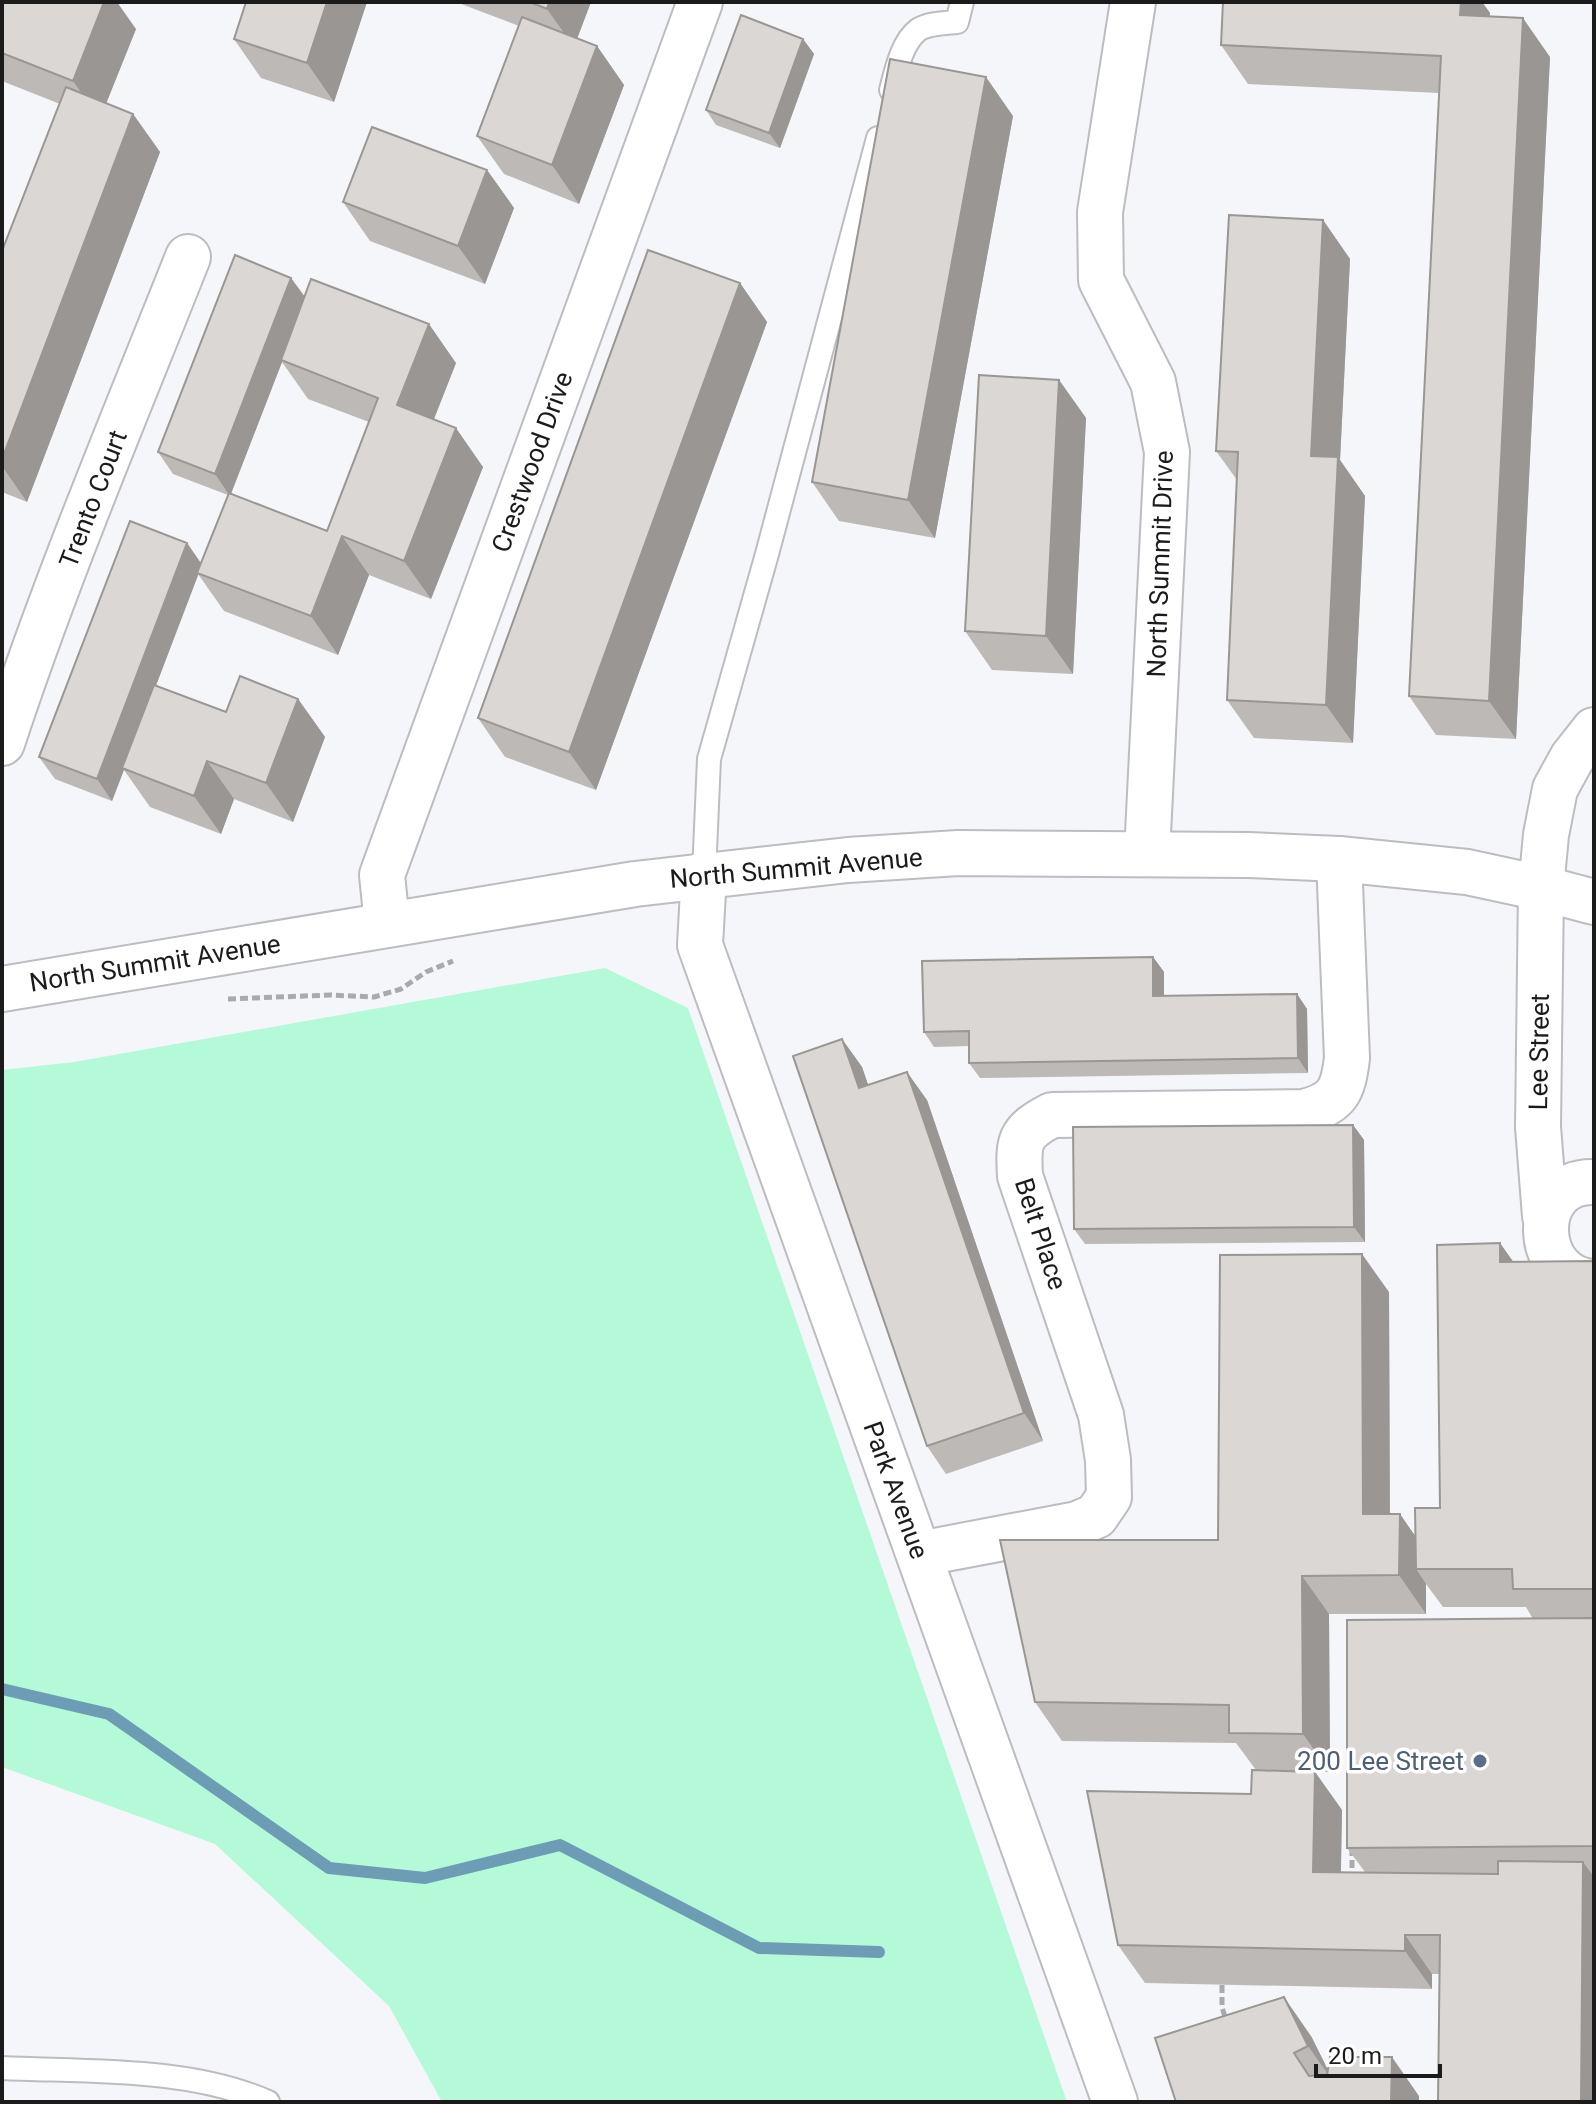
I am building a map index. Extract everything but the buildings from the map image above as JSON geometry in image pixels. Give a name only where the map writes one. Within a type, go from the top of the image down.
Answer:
[{"type":"street","name":"Crestwood Drive","points":[[387,924],[382,875],[700,2]]},
{"type":"street","name":"North Summit Drive","points":[[1133,2],[1100,212],[1100,253],[1101,280],[1153,382],[1167,452],[1147,854]]},
{"type":"street","name":"Trento Court","points":[[2,743],[106,463],[188,257]]},
{"type":"street","points":[[1541,888],[1546,835],[1555,789],[1572,758],[1594,730]]},
{"type":"street","name":"North Summit Avenue","points":[[2,989],[704,874],[958,853],[1339,859],[1467,872],[1594,902]]},
{"type":"street","name":"Belt Place","points":[[919,1554],[1077,1524],[1096,1516],[1109,1497],[1108,1460],[1101,1415],[1020,1176],[1019,1148],[1030,1126],[1052,1115],[1304,1112],[1326,1107],[1343,1086],[1347,1058],[1339,859]]},
{"type":"street","name":"Park Avenue","points":[[704,874],[700,945],[1115,2102]]},
{"type":"street","name":"Lee Street","points":[[1541,888],[1538,1127],[1545,1229],[1550,1252],[1558,1265],[1586,1282],[1594,1282]]},
{"type":"street","points":[[1545,1216],[1558,1196],[1571,1187],[1594,1182]]},
{"type":"lane","points":[[704,874],[709,759],[896,71],[906,46],[918,30],[935,24],[957,22],[962,2]]},
{"type":"lane","points":[[2,2068],[170,2077],[238,2089],[268,2102]]},
{"type":"path","points":[[1352,1841],[1352,1883]]},
{"type":"path","points":[[1222,1985],[1222,2007],[1231,2033]]},
{"type":"green space","points":[[605,968],[688,1008],[1067,2102],[442,2102],[389,2006],[215,1844],[2,1767],[2,1070],[74,1062]]},
{"type":"waterway","points":[[2,1689],[109,1714],[329,1868],[425,1878],[560,1845],[759,1948],[879,1952]]},
{"type":"place","name":"200 Lee Street","points":[[1480,1761]]}]
